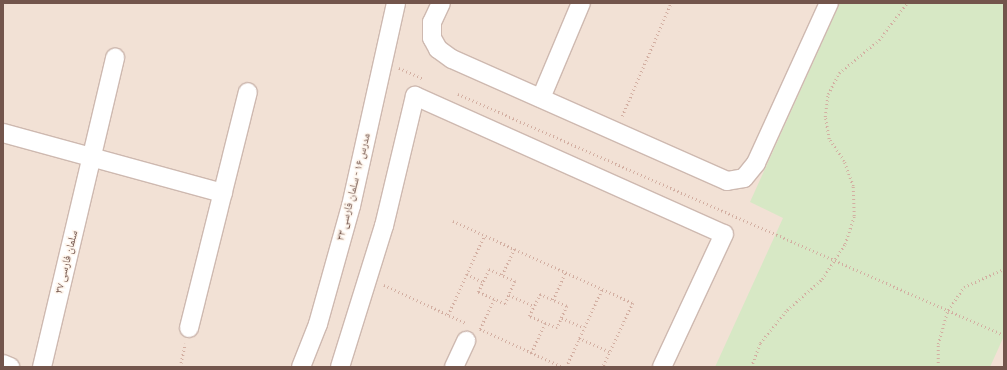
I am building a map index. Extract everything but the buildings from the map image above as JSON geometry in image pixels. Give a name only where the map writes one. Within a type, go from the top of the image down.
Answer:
[{"type":"street","name":"مدرس ۱۶ - سلمان فارسی ۳۳","points":[[301,367],[318,324],[351,206],[396,3]]},
{"type":"street","points":[[441,3],[432,22],[432,38],[438,49],[452,58],[727,181],[744,178],[756,164],[829,3]]},
{"type":"street","points":[[541,98],[581,3]]},
{"type":"street","name":"سلمان فارسی ۳۷","points":[[42,367],[115,58]]},
{"type":"street","points":[[189,328],[248,92]]},
{"type":"street","points":[[340,367],[384,226],[415,96],[724,234],[662,367]]},
{"type":"street","points":[[3,133],[223,193]]},
{"type":"street","points":[[454,367],[466,341]]},
{"type":"street","points":[[3,364],[10,367]]},
{"type":"path","points":[[615,131],[671,3]]},
{"type":"path","points":[[751,367],[760,343],[787,310],[822,279],[835,260],[851,230],[854,201],[849,173],[827,134],[825,117],[828,94],[839,73],[879,40],[907,3]]},
{"type":"path","points":[[383,61],[427,80]]},
{"type":"path","points":[[456,93],[1004,335]]},
{"type":"path","points":[[453,221],[633,303],[604,367]]},
{"type":"path","points":[[448,315],[484,236]]},
{"type":"path","points":[[502,275],[514,249]]},
{"type":"path","points":[[489,269],[502,275],[515,281],[505,304],[478,292],[489,269]]},
{"type":"path","points":[[938,367],[938,344],[948,310],[964,287],[991,273],[1004,269]]},
{"type":"path","points":[[553,300],[566,273]]},
{"type":"path","points":[[467,274],[483,282]]},
{"type":"path","points":[[566,367],[602,289]]},
{"type":"path","points":[[540,294],[553,300],[567,306],[557,328],[529,316],[540,294]]},
{"type":"path","points":[[509,295],[534,306]]},
{"type":"path","points":[[480,329],[494,299]]},
{"type":"path","points":[[562,318],[584,328]]},
{"type":"path","points":[[532,353],[545,323]]},
{"type":"path","points":[[180,367],[189,328]]},
{"type":"path","points":[[579,338],[610,352]]},
{"type":"shaded area","points":[[3,3],[1004,3],[1004,367],[3,367]]},
{"type":"green space","points":[[840,3],[1004,3],[1004,336],[990,367],[715,367],[783,218],[750,202]]}]
